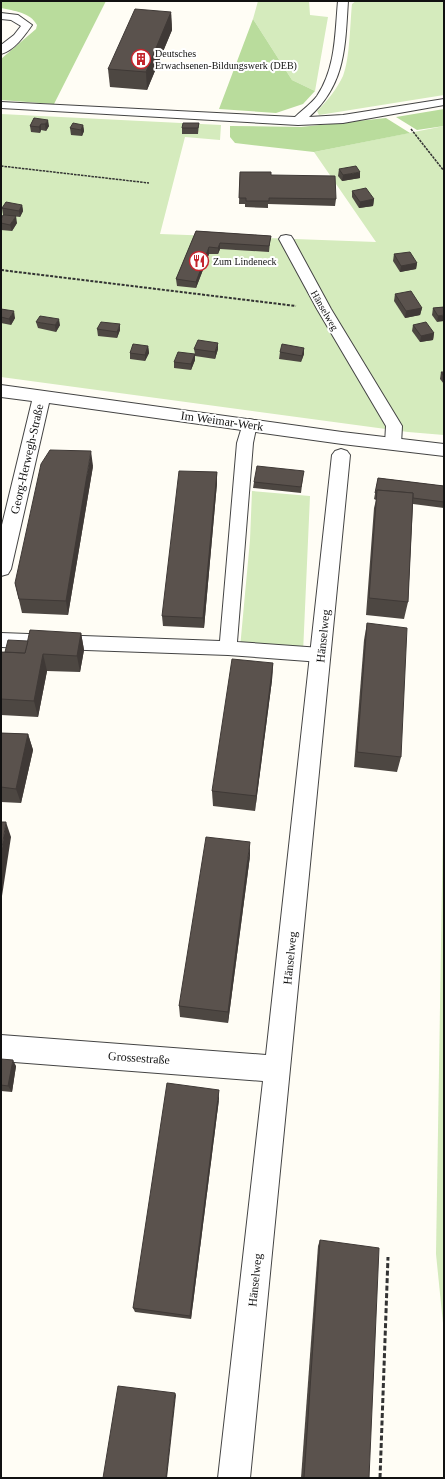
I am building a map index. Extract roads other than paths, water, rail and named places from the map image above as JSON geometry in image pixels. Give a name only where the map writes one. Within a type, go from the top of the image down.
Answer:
[{"type":"street","name":"Im Weimar-Werk","points":[[1,391],[249,424],[341,447],[393,444],[444,450]]},
{"type":"street","name":"Georg-Herwegh-Straße","points":[[1,569],[42,396]]},
{"type":"street","name":"Hänselweg","points":[[234,1478],[321,655],[341,447]]},
{"type":"street","name":"Grossestraße","points":[[1,1048],[277,1069]]},
{"type":"lane","points":[[298,121],[322,98],[335,75],[343,1]]},
{"type":"lane","points":[[1,16],[14,17],[27,26],[18,37],[1,51]]},
{"type":"lane","points":[[1,104],[210,118],[298,121],[343,119],[444,102]]},
{"type":"lane","name":"Hänselweg","points":[[286,239],[324,309],[394,426],[393,444]]},
{"type":"lane","points":[[228,648],[245,443],[249,424]]},
{"type":"lane","points":[[1,640],[228,648],[321,655]]},
{"type":"place","name":"Deutsches Erwachsenen-Bildungswerk (DEB)","points":[[141,59]]},
{"type":"place","name":"Zum Lindeneck","points":[[199,261]]}]
